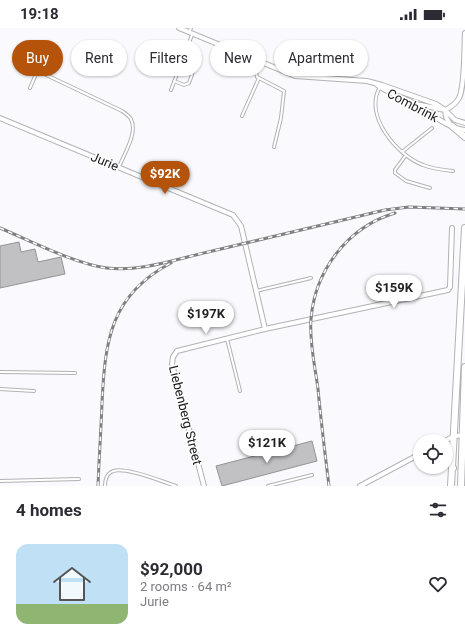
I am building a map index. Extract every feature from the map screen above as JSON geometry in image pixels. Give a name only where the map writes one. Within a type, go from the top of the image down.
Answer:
[{"type":"main road","points":[[452,126],[465,137]]},
{"type":"main road","points":[[453,468],[465,228]]},
{"type":"main road","points":[[461,486],[465,368]]},
{"type":"main road","points":[[462,464],[465,457]]},
{"type":"main road","points":[[452,486],[453,474]]},
{"type":"street","name":"Combrink","points":[[179,28],[191,31],[211,40]]},
{"type":"street","points":[[411,103],[445,110],[454,105],[462,94],[465,33]]},
{"type":"street","name":"Combrink","points":[[266,64],[295,76],[374,83],[452,126],[465,130]]},
{"type":"street","points":[[381,86],[425,100],[445,110],[455,120],[465,123]]},
{"type":"street","points":[[423,105],[425,100]]},
{"type":"street","points":[[445,110],[446,118],[452,126]]},
{"type":"street","name":"Jurie","points":[[0,118],[233,215],[241,226],[265,329]]},
{"type":"street","name":"Liebenberg Street","points":[[204,486],[172,360],[174,354],[181,348],[405,298],[448,290],[450,287],[452,228]]},
{"type":"street","points":[[454,436],[463,435]]},
{"type":"street","points":[[362,486],[413,458]]},
{"type":"lane","points":[[30,88],[36,74],[40,72],[122,111],[131,118],[134,127],[119,167]]},
{"type":"lane","points":[[171,90],[176,76]]},
{"type":"lane","points":[[174,81],[184,84],[189,83],[192,76]]},
{"type":"lane","points":[[242,116],[259,78],[284,91],[284,103],[274,147]]},
{"type":"lane","points":[[381,86],[376,97],[376,103],[382,126],[391,142],[406,155],[422,165],[437,170],[454,171]]},
{"type":"lane","points":[[402,152],[432,128]]},
{"type":"lane","points":[[406,155],[395,170],[395,173],[406,181],[430,188]]},
{"type":"lane","points":[[256,292],[311,278]]},
{"type":"lane","points":[[227,338],[240,391]]},
{"type":"lane","points":[[0,372],[75,373]]},
{"type":"lane","points":[[0,388],[34,390]]},
{"type":"lane","points":[[105,486],[105,479],[108,475],[112,471],[118,470],[140,474],[176,486]]},
{"type":"lane","points":[[268,486],[312,475]]},
{"type":"lane","points":[[0,481],[78,479]]},
{"type":"building","points":[[19,242],[21,252],[35,249],[38,262],[61,257],[65,274],[0,288],[0,246]]},
{"type":"building","points":[[312,441],[317,461],[222,486],[216,466]]},
{"type":"railway","points":[[0,228],[81,262],[94,266],[120,269],[145,267],[385,210],[409,207],[465,209]]},
{"type":"railway","points":[[329,486],[312,345],[311,319],[314,301],[319,284],[337,253],[349,240],[363,229],[378,220],[395,213]]},
{"type":"railway","points":[[98,486],[103,380],[109,340],[123,305],[135,290],[151,276],[171,263]]}]
